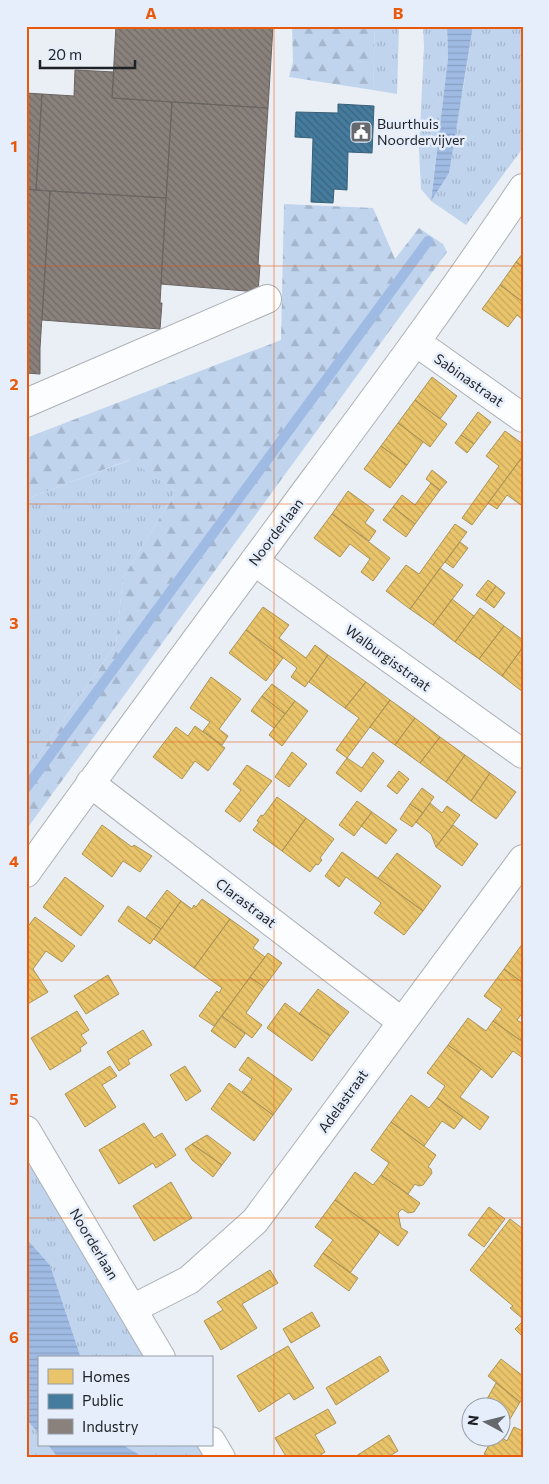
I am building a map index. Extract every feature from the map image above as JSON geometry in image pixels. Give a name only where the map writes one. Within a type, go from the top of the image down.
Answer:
[{"type":"street","name":"Noorderlaan","points":[[26,874],[90,783],[416,342],[479,254],[523,188]]},
{"type":"street","points":[[26,403],[267,299]]},
{"type":"street","name":"Sabinastraat","points":[[416,342],[523,418]]},
{"type":"street","name":"Walburgisstraat","points":[[254,561],[523,754]]},
{"type":"street","name":"Clarastraat","points":[[90,783],[402,1022]]},
{"type":"street","name":"Adelastraat","points":[[132,1309],[189,1280],[255,1221],[523,859]]},
{"type":"street","name":"Noorderlaan","points":[[26,1130],[160,1356]]},
{"type":"street","points":[[212,1443],[221,1458]]},
{"type":"green space","points":[[292,26],[375,26],[373,90],[289,77],[293,62]]},
{"type":"green space","points":[[375,26],[399,26],[397,94],[373,90]]},
{"type":"green space","points":[[423,26],[447,26],[448,58],[431,200],[463,90],[473,26],[523,26],[523,148],[466,225],[431,201],[421,189],[419,151],[424,46]]},
{"type":"green space","points":[[284,204],[373,208],[395,259],[419,228],[443,244],[447,252],[26,830],[26,774],[116,644],[123,578],[176,491],[129,460],[26,499],[26,438],[281,340]]},
{"type":"green space","points":[[130,460],[176,491],[123,578],[116,644],[26,774],[26,499]]},
{"type":"green space","points":[[26,1155],[150,1356],[80,1356],[50,1265],[26,1238]]},
{"type":"green space","points":[[26,1419],[38,1433],[38,1446],[49,1446],[58,1458],[26,1458]]},
{"type":"green space","points":[[125,1446],[205,1446],[212,1458],[145,1458]]},
{"type":"shaded area","points":[[447,26],[473,26],[449,173],[431,201],[448,58]]},
{"type":"shaded area","points":[[26,1238],[50,1265],[80,1356],[38,1356],[38,1433],[26,1419]]},
{"type":"shaded area","points":[[49,1446],[125,1446],[145,1458],[58,1458]]},
{"type":"building: Homes","points":[[523,253],[523,267],[516,262]]},
{"type":"building: Homes","points":[[516,262],[523,267],[523,302],[500,285]]},
{"type":"building: Homes","points":[[500,285],[523,302],[523,320],[517,315],[508,327],[482,309]]},
{"type":"building: Homes","points":[[432,377],[457,396],[440,419],[415,400]]},
{"type":"building: Homes","points":[[415,400],[447,424],[430,447],[398,423]]},
{"type":"building: Homes","points":[[478,412],[491,422],[474,444],[461,435]]},
{"type":"building: Homes","points":[[398,423],[423,442],[407,465],[381,446]]},
{"type":"building: Homes","points":[[505,431],[523,444],[523,456],[472,525],[462,518],[499,466],[486,456]]},
{"type":"building: Homes","points":[[461,435],[474,444],[467,453],[455,443]]},
{"type":"building: Homes","points":[[381,446],[407,465],[390,488],[364,469]]},
{"type":"building: Homes","points":[[523,456],[523,502],[521,505],[507,495],[497,509],[488,503]]},
{"type":"building: Homes","points":[[432,470],[447,482],[440,490],[426,479]]},
{"type":"building: Homes","points":[[431,483],[440,490],[415,524],[393,507],[402,495],[415,505]]},
{"type":"building: Homes","points":[[348,491],[374,510],[365,523],[376,531],[369,541],[332,514]]},
{"type":"building: Homes","points":[[393,507],[415,524],[406,537],[383,520]]},
{"type":"building: Homes","points":[[332,514],[390,558],[373,581],[361,572],[370,559],[350,544],[340,557],[314,538]]},
{"type":"building: Homes","points":[[455,524],[467,532],[410,609],[386,591],[406,565],[419,574]]},
{"type":"building: Homes","points":[[460,542],[468,548],[453,568],[445,562]]},
{"type":"building: Homes","points":[[440,568],[463,585],[433,625],[410,609]]},
{"type":"building: Homes","points":[[488,580],[496,586],[485,601],[476,595]]},
{"type":"building: Homes","points":[[496,586],[505,593],[494,608],[485,601]]},
{"type":"building: Homes","points":[[452,599],[474,616],[455,642],[433,625]]},
{"type":"building: Homes","points":[[263,607],[289,625],[279,638],[306,658],[315,645],[328,655],[305,687],[291,677],[297,668],[246,630]]},
{"type":"building: Homes","points":[[480,608],[504,626],[479,659],[455,642]]},
{"type":"building: Homes","points":[[504,626],[523,640],[523,647],[502,676],[479,659]]},
{"type":"building: Homes","points":[[246,630],[283,658],[266,681],[229,653]]},
{"type":"building: Homes","points":[[523,647],[523,692],[502,676]]},
{"type":"building: Homes","points":[[328,655],[366,682],[345,708],[309,682]]},
{"type":"building: Homes","points":[[211,677],[241,699],[219,729],[228,736],[222,745],[203,731],[210,722],[190,708]]},
{"type":"building: Homes","points":[[366,682],[390,700],[347,758],[336,750],[359,718],[345,708]]},
{"type":"building: Homes","points":[[272,684],[295,701],[285,714],[262,696]]},
{"type":"building: Homes","points":[[262,696],[285,714],[274,728],[251,711]]},
{"type":"building: Homes","points":[[390,700],[415,718],[395,745],[370,727]]},
{"type":"building: Homes","points":[[295,701],[308,711],[282,746],[269,735]]},
{"type":"building: Homes","points":[[415,718],[440,737],[420,763],[395,745]]},
{"type":"building: Homes","points":[[195,726],[225,748],[208,771],[195,761],[182,779],[153,757],[176,727],[188,736]]},
{"type":"building: Homes","points":[[440,737],[465,755],[446,782],[420,763]]},
{"type":"building: Homes","points":[[292,752],[307,764],[289,787],[275,777]]},
{"type":"building: Homes","points":[[373,752],[384,761],[361,792],[336,773],[347,758],[362,768]]},
{"type":"building: Homes","points":[[465,755],[490,773],[471,801],[446,782]]},
{"type":"building: Homes","points":[[247,765],[272,781],[240,822],[225,811],[241,790],[233,784]]},
{"type":"building: Homes","points":[[399,771],[409,779],[397,794],[387,786]]},
{"type":"building: Homes","points":[[490,773],[516,792],[496,819],[471,801]]},
{"type":"building: Homes","points":[[422,788],[434,797],[423,813],[410,804]]},
{"type":"building: Homes","points":[[277,797],[306,818],[282,851],[253,830],[259,822],[257,821],[261,815],[263,816]]},
{"type":"building: Homes","points":[[357,801],[372,812],[354,836],[339,825]]},
{"type":"building: Homes","points":[[430,803],[442,813],[447,806],[460,815],[436,847],[431,834],[416,822]]},
{"type":"building: Homes","points":[[410,804],[423,813],[412,827],[400,819]]},
{"type":"building: Homes","points":[[372,812],[397,830],[386,844],[361,826]]},
{"type":"building: Homes","points":[[306,818],[334,839],[320,858],[322,860],[310,872],[282,851]]},
{"type":"building: Homes","points":[[102,825],[132,847],[134,845],[152,856],[140,872],[123,861],[112,877],[82,854]]},
{"type":"building: Homes","points":[[453,825],[478,844],[462,866],[436,847]]},
{"type":"building: Homes","points":[[342,852],[423,911],[404,935],[374,913],[381,903],[346,877],[339,887],[325,876]]},
{"type":"building: Homes","points":[[397,853],[441,886],[423,911],[378,878]]},
{"type":"building: Homes","points":[[65,877],[104,906],[81,936],[43,907]]},
{"type":"building: Homes","points":[[167,890],[181,901],[161,929],[146,918]]},
{"type":"building: Homes","points":[[202,899],[230,919],[194,968],[154,939],[181,901],[192,909]]},
{"type":"building: Homes","points":[[128,906],[161,929],[150,944],[118,921]]},
{"type":"building: Homes","points":[[35,917],[75,946],[62,962],[46,951],[33,969],[48,992],[26,1005],[26,929]]},
{"type":"building: Homes","points":[[230,919],[259,940],[253,948],[265,957],[214,1026],[199,1016],[217,991],[219,993],[222,988],[194,968]]},
{"type":"building: Homes","points":[[523,943],[523,983],[504,969]]},
{"type":"building: Homes","points":[[268,953],[282,963],[264,987],[250,977]]},
{"type":"building: Homes","points":[[504,969],[523,983],[523,1012],[517,1020],[523,1024],[523,1037],[520,1040],[493,1021],[502,1009],[484,996]]},
{"type":"building: Homes","points":[[108,975],[119,994],[86,1014],[74,996]]},
{"type":"building: Homes","points":[[250,977],[264,987],[246,1013],[262,1025],[252,1038],[222,1016]]},
{"type":"building: Homes","points":[[318,989],[349,1012],[330,1036],[299,1014]]},
{"type":"building: Homes","points":[[285,1003],[330,1036],[312,1061],[267,1028]]},
{"type":"building: Homes","points":[[77,1011],[89,1030],[81,1035],[87,1043],[80,1048],[81,1051],[50,1070],[31,1038]]},
{"type":"building: Homes","points":[[222,1016],[245,1034],[235,1048],[211,1031]]},
{"type":"building: Homes","points":[[468,1018],[486,1031],[493,1021],[523,1042],[523,1058],[513,1051],[492,1078],[448,1045]]},
{"type":"building: Homes","points":[[143,1030],[152,1045],[128,1060],[130,1064],[119,1071],[107,1052]]},
{"type":"building: Homes","points":[[448,1045],[481,1069],[460,1097],[489,1117],[480,1130],[437,1098],[445,1086],[427,1073]]},
{"type":"building: Homes","points":[[248,1057],[292,1089],[273,1115],[242,1092],[252,1079],[239,1070]]},
{"type":"building: Homes","points":[[110,1066],[117,1076],[102,1085],[116,1107],[85,1127],[65,1094]]},
{"type":"building: Homes","points":[[185,1066],[201,1091],[186,1101],[170,1075]]},
{"type":"building: Homes","points":[[229,1083],[273,1115],[254,1141],[211,1109]]},
{"type":"building: Homes","points":[[411,1095],[429,1108],[437,1098],[463,1117],[454,1129],[442,1121],[424,1146],[391,1122]]},
{"type":"building: Homes","points":[[391,1122],[436,1155],[428,1167],[432,1173],[423,1185],[415,1184],[408,1194],[381,1175],[389,1163],[371,1150]]},
{"type":"building: Homes","points":[[144,1123],[154,1138],[162,1133],[176,1155],[156,1168],[153,1163],[119,1184],[99,1150]]},
{"type":"building: Homes","points":[[207,1135],[231,1153],[222,1165],[192,1144]]},
{"type":"building: Homes","points":[[192,1144],[222,1165],[213,1177],[192,1160],[185,1149]]},
{"type":"building: Homes","points":[[355,1172],[373,1185],[381,1175],[420,1203],[414,1212],[408,1213],[402,1209],[398,1213],[401,1228],[408,1232],[398,1246],[335,1200]]},
{"type":"building: Homes","points":[[171,1182],[192,1218],[154,1241],[133,1206]]},
{"type":"building: Homes","points":[[335,1200],[380,1232],[350,1273],[323,1253],[333,1240],[315,1227]]},
{"type":"building: Homes","points":[[489,1207],[505,1219],[484,1247],[468,1235]]},
{"type":"building: Homes","points":[[510,1219],[523,1229],[523,1296],[521,1298],[523,1300],[523,1319],[510,1308],[513,1306],[470,1270]]},
{"type":"building: Homes","points":[[323,1253],[358,1278],[349,1291],[314,1266]]},
{"type":"building: Homes","points":[[270,1270],[278,1283],[242,1304],[257,1328],[221,1350],[204,1321],[223,1310],[217,1302]]},
{"type":"building: Homes","points":[[312,1312],[320,1326],[291,1343],[283,1329]]},
{"type":"building: Homes","points":[[523,1322],[523,1337],[515,1329]]},
{"type":"building: Homes","points":[[288,1346],[314,1388],[294,1400],[289,1393],[259,1412],[237,1376]]},
{"type":"building: Homes","points":[[380,1356],[389,1371],[336,1405],[326,1388]]},
{"type":"building: Homes","points":[[501,1359],[523,1376],[523,1398],[520,1402],[488,1376]]},
{"type":"building: Homes","points":[[496,1383],[520,1402],[512,1416],[512,1396],[489,1396]]},
{"type":"building: Homes","points":[[328,1409],[336,1423],[315,1435],[325,1452],[316,1458],[287,1458],[275,1438]]},
{"type":"building: Homes","points":[[514,1427],[523,1431],[523,1458],[491,1458],[484,1454],[488,1446],[512,1446],[512,1431]]},
{"type":"building: Homes","points":[[389,1435],[398,1451],[386,1458],[353,1458]]},
{"type":"building: Public","points":[[338,104],[374,106],[372,153],[348,152],[347,190],[334,189],[333,203],[311,202],[313,138],[295,137],[296,112],[338,113]]},
{"type":"building: Industry","points":[[116,26],[273,26],[268,108],[112,98]]},
{"type":"building: Industry","points":[[75,70],[114,72],[112,98],[172,102],[166,198],[36,190],[42,94],[74,96]]},
{"type":"building: Industry","points":[[26,93],[42,94],[36,190],[26,189]]},
{"type":"building: Industry","points":[[172,102],[268,108],[258,292],[161,284]]},
{"type":"building: Industry","points":[[26,189],[50,191],[40,374],[26,373]]},
{"type":"building: Industry","points":[[50,191],[166,198],[160,329],[42,320]]},
{"type":"waterway","points":[[26,788],[428,241]]},
{"type":"place","name":"Buurthuis Noordervijver","points":[[361,132]]}]
